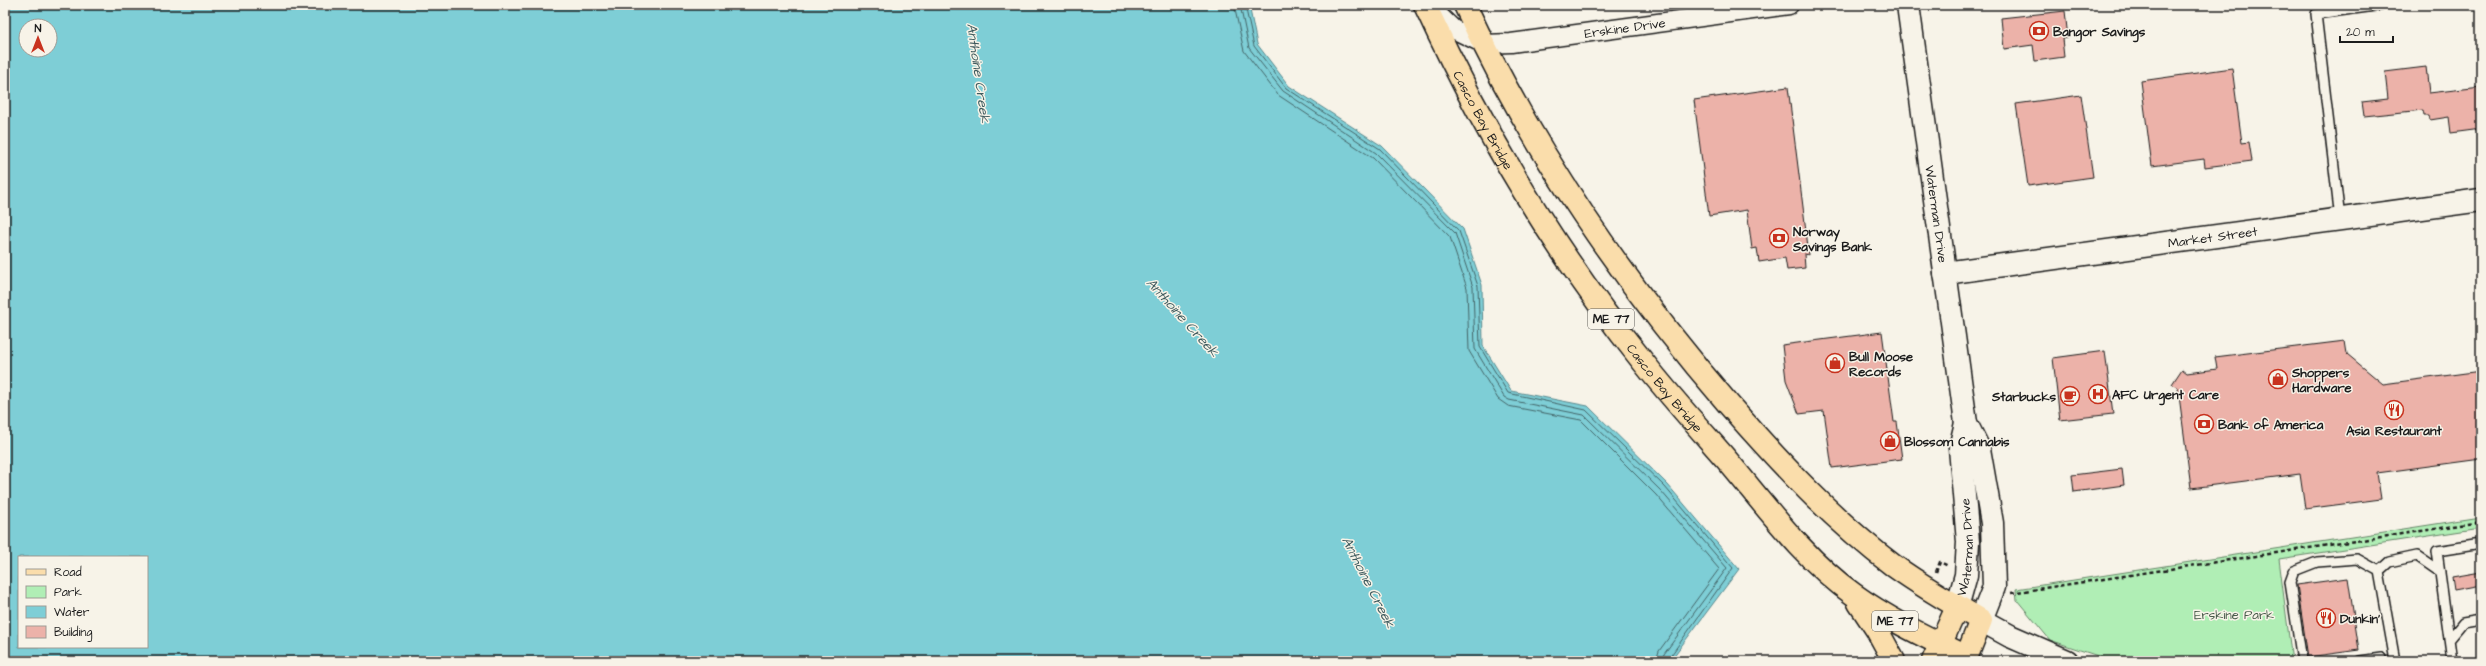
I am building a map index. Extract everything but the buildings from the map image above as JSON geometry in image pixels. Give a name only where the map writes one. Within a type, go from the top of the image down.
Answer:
[{"type":"main road","name":"Casco Bay Bridge","points":[[1427,5],[1476,108],[1516,175],[1610,319],[1644,363],[1771,516],[1796,542],[1852,594],[1894,621],[1937,653]]},
{"type":"main road","name":"ME 77","points":[[1465,5],[1520,112],[1571,194],[1658,319],[1704,376],[1790,472],[1853,532],[1894,565],[1958,607],[1981,620]]},
{"type":"main road","points":[[1852,594],[1878,630],[1894,661]]},
{"type":"main road","name":"Waterman Drive","points":[[1937,653],[1958,607]]},
{"type":"main road","name":"Waterman Drive","points":[[1970,660],[1981,620]]},
{"type":"main road","name":"ME 77","points":[[1937,653],[1970,660]]},
{"type":"street","points":[[1427,5],[1453,29],[1484,44]]},
{"type":"street","name":"Erskine Drive","points":[[1484,44],[1511,43],[1789,5]]},
{"type":"street","name":"Waterman Drive","points":[[1908,5],[1966,423],[1979,449],[1992,523],[1994,587],[1981,620]]},
{"type":"street","name":"Market Street","points":[[1945,273],[2481,200]]},
{"type":"street","name":"Waterman Drive","points":[[1958,607],[1966,576],[1968,542],[1960,448],[1966,423]]},
{"type":"street","name":"ME 77","points":[[1981,620],[2010,636],[2068,661]]},
{"type":"lane","points":[[2340,219],[2316,14],[2383,5]]},
{"type":"lane","points":[[2452,661],[2437,551],[2481,544]]},
{"type":"lane","points":[[2379,571],[2389,562],[2417,556],[2440,572]]},
{"type":"lane","points":[[2302,661],[2290,582],[2294,571],[2317,562],[2357,559],[2379,571]]},
{"type":"lane","points":[[2379,571],[2395,661]]},
{"type":"lane","points":[[2449,640],[2463,623],[2481,620]]},
{"type":"lane","points":[[2360,661],[2381,658],[2382,661]]},
{"type":"path","points":[[2011,593],[2481,522]]},
{"type":"green space","name":"Erskine Park","points":[[2481,517],[2481,528],[2279,559],[2292,661],[2110,660],[2050,640],[2017,600],[2016,589]]},
{"type":"water","name":"Anthoine Creek","points":[[5,5],[1249,5],[1257,44],[1289,86],[1382,146],[1463,229],[1482,285],[1483,346],[1511,391],[1588,406],[1668,485],[1739,569],[1670,661],[5,661]]},
{"type":"place","name":"Bangor Savings","points":[[2039,31]]},
{"type":"place","name":"Norway Savings Bank","points":[[1779,238]]},
{"type":"place","name":"Bull Moose Records","points":[[1835,363]]},
{"type":"place","name":"Shoppers Hardware","points":[[2278,379]]},
{"type":"place","name":"AFC Urgent Care","points":[[2098,394]]},
{"type":"place","name":"Starbucks","points":[[2070,396]]},
{"type":"place","name":"Asia Restaurant","points":[[2394,410]]},
{"type":"place","name":"Bank of America","points":[[2204,424]]},
{"type":"place","name":"Blossom Cannabis","points":[[1890,441]]},
{"type":"place","name":"Dunkin'","points":[[2326,618]]}]
